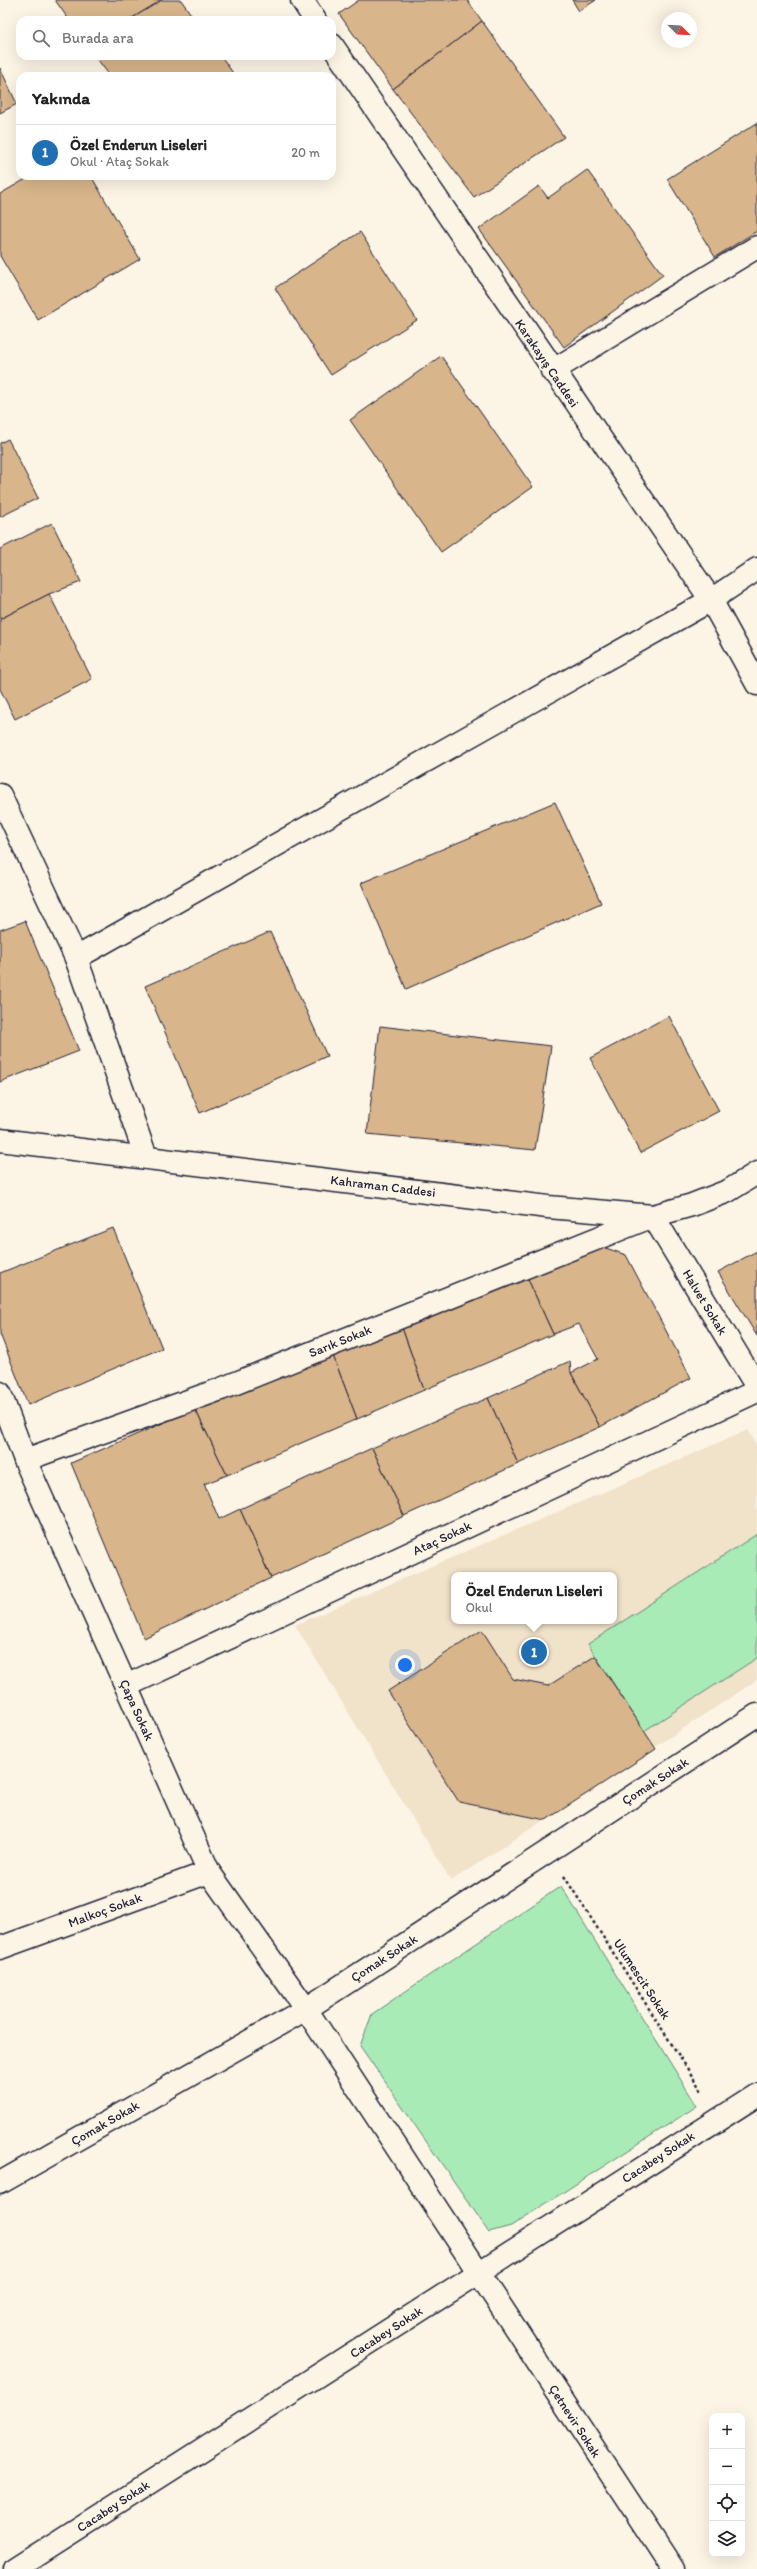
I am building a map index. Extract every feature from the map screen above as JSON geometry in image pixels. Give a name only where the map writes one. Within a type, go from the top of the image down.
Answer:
[{"type":"street","points":[[302,0],[312,16]]},
{"type":"street","name":"Karakayış Caddesi","points":[[336,50],[552,370],[711,600],[757,684]]},
{"type":"street","points":[[552,370],[757,247]]},
{"type":"street","points":[[76,958],[711,600],[757,568]]},
{"type":"street","points":[[0,796],[76,958],[146,1157]]},
{"type":"street","name":"Kahraman Caddesi","points":[[0,1140],[548,1207],[652,1216],[699,1202],[728,1191],[757,1173]]},
{"type":"street","name":"Halvet Sokak","points":[[652,1216],[757,1387]]},
{"type":"street","name":"Sarık Sokak","points":[[26,1460],[221,1389],[652,1216]]},
{"type":"street","name":"Ataç Sokak","points":[[126,1686],[757,1391]]},
{"type":"street","name":"Çapa Sokak","points":[[0,1395],[26,1460],[209,1872],[306,2009]]},
{"type":"street","name":"Çomak Sokak","points":[[0,2183],[306,2009],[757,1715]]},
{"type":"street","name":"Malkoç Sokak","points":[[0,1948],[209,1872]]},
{"type":"street","name":"Çetnevir Sokak","points":[[306,2009],[477,2273],[673,2569]]},
{"type":"street","name":"Cacabey Sokak","points":[[15,2569],[757,2095]]},
{"type":"path","name":"Ulumescit Sokak","points":[[548,1851],[719,2118]]},
{"type":"shaded area","points":[[748,1430],[757,1445],[757,1680],[451,1881],[295,1625]]},
{"type":"green space","points":[[757,1534],[757,1658],[644,1731],[588,1644]]},
{"type":"green space","points":[[561,1886],[697,2106],[511,2226],[489,2232],[360,2046],[372,2014]]},
{"type":"building","points":[[55,0],[162,0],[136,16],[66,16]]},
{"type":"building","points":[[162,0],[181,0],[192,16],[136,16]]},
{"type":"building","points":[[359,0],[467,0],[482,21],[393,89],[339,14]]},
{"type":"building","points":[[572,0],[596,0],[579,11]]},
{"type":"building","points":[[482,21],[564,137],[474,197],[393,89]]},
{"type":"building","points":[[98,60],[224,60],[232,72],[107,72]]},
{"type":"building","points":[[0,68],[16,105],[0,113]]},
{"type":"building","points":[[757,123],[757,231],[715,257],[667,179]]},
{"type":"building","points":[[587,170],[663,275],[564,347],[479,229],[539,186],[548,198]]},
{"type":"building","points":[[24,180],[93,180],[140,259],[38,320],[0,256],[0,194]]},
{"type":"building","points":[[360,232],[417,320],[331,375],[275,288]]},
{"type":"building","points":[[441,356],[533,487],[441,552],[350,420]]},
{"type":"building","points":[[8,439],[38,498],[0,517],[0,443]]},
{"type":"building","points":[[52,523],[81,582],[49,594],[0,619],[0,549]]},
{"type":"building","points":[[49,594],[92,679],[15,719],[0,689],[0,619]]},
{"type":"building","points":[[555,802],[601,903],[406,989],[361,883]]},
{"type":"building","points":[[25,921],[79,1051],[0,1082],[0,930]]},
{"type":"building","points":[[270,932],[327,1056],[200,1113],[145,986]]},
{"type":"building","points":[[669,1016],[719,1111],[640,1153],[590,1058]]},
{"type":"building","points":[[380,1026],[551,1046],[535,1150],[367,1134]]},
{"type":"building","points":[[113,1228],[162,1348],[28,1405],[0,1334],[0,1273]]},
{"type":"building","points":[[600,1246],[626,1255],[691,1378],[600,1427],[571,1373],[598,1359],[579,1324],[553,1334],[526,1275]]},
{"type":"building","points":[[757,1251],[757,1336],[718,1272]]},
{"type":"building","points":[[526,1275],[553,1334],[424,1390],[401,1325]]},
{"type":"building","points":[[401,1325],[424,1390],[357,1419],[332,1353]]},
{"type":"building","points":[[332,1353],[357,1419],[227,1475],[195,1409]]},
{"type":"building","points":[[570,1361],[571,1373],[600,1427],[518,1464],[488,1398]]},
{"type":"building","points":[[488,1398],[518,1464],[404,1516],[372,1448]]},
{"type":"building","points":[[195,1409],[227,1475],[204,1484],[219,1519],[240,1509],[271,1578],[144,1638],[71,1463]]},
{"type":"building","points":[[372,1448],[404,1516],[271,1578],[240,1509]]},
{"type":"building","points":[[482,1630],[513,1679],[548,1686],[595,1656],[656,1749],[546,1820],[459,1802],[388,1691]]},
{"type":"place","name":"Özel Enderun Liseleri","points":[[534,1652]]}]
